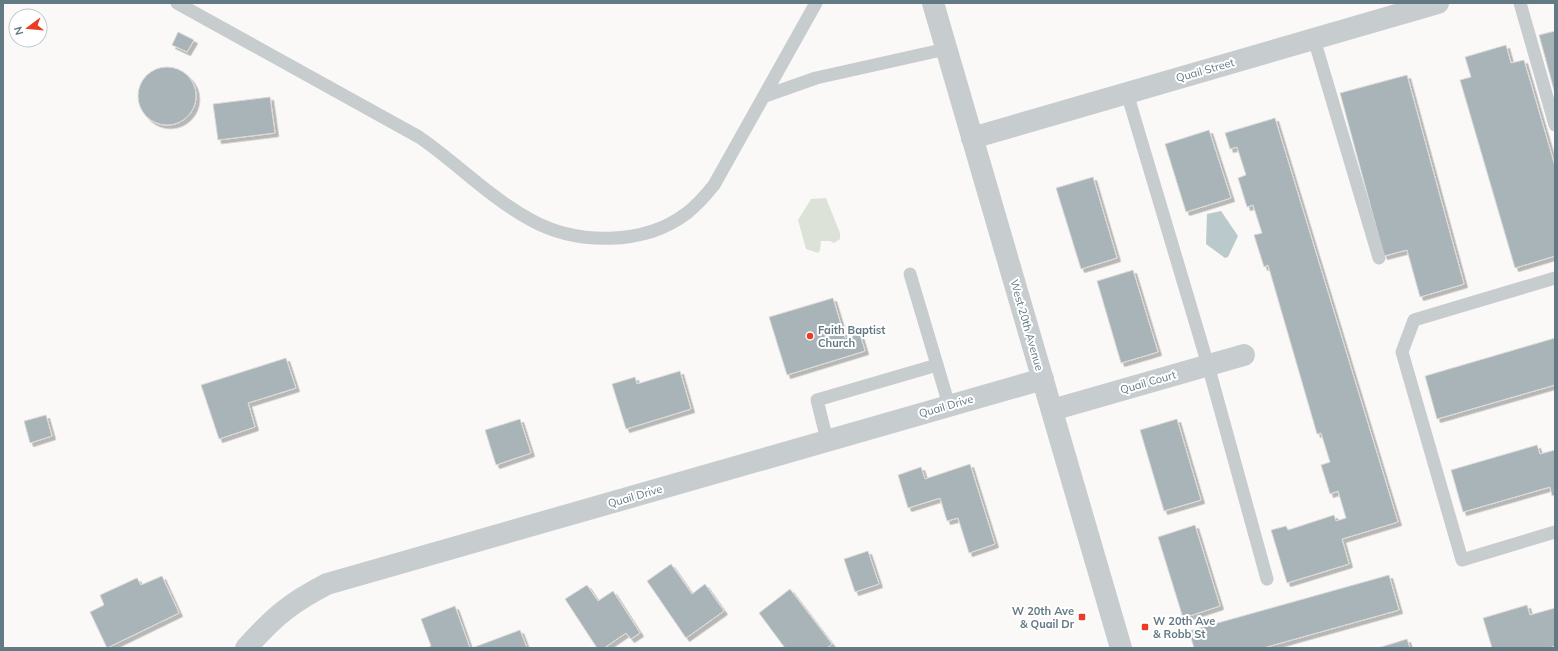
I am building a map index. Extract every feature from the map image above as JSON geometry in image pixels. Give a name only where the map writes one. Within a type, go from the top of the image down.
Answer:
[{"type":"street","name":"West 20th Avenue","points":[[933,3],[1121,648]]},
{"type":"street","name":"Quail Street","points":[[972,138],[1438,3]]},
{"type":"street","name":"Quail Court","points":[[1052,410],[1244,355]]},
{"type":"street","name":"Quail Drive","points":[[246,648],[273,619],[298,599],[327,584],[1043,378]]},
{"type":"lane","points":[[177,3],[419,137],[440,151],[503,202],[531,220],[555,231],[608,239],[629,236],[670,223],[686,214],[714,185],[816,3]]},
{"type":"lane","points":[[1520,3],[1555,125]]},
{"type":"lane","points":[[1314,39],[1379,258]]},
{"type":"lane","points":[[765,96],[816,78],[946,49]]},
{"type":"lane","points":[[1127,93],[1208,365],[1267,579]]},
{"type":"lane","points":[[910,274],[949,406]]},
{"type":"lane","points":[[1555,278],[1414,320],[1402,352],[1462,560],[1555,532]]},
{"type":"lane","points":[[826,440],[817,400],[937,365]]},
{"type":"shaded area","points":[[826,198],[840,233],[840,239],[834,243],[830,241],[821,241],[820,250],[818,253],[806,249],[798,220],[811,199]]},
{"type":"shaded area","points":[[1221,211],[1238,236],[1228,257],[1225,258],[1206,244],[1207,214]]},
{"type":"building","points":[[1555,31],[1555,94],[1539,35]]},
{"type":"building","points":[[178,32],[194,40],[187,52],[172,45]]},
{"type":"building","points":[[1506,45],[1511,63],[1524,60],[1555,166],[1555,256],[1515,268],[1460,80],[1471,77],[1465,57]]},
{"type":"building","points":[[167,67],[183,72],[191,80],[196,96],[191,112],[183,120],[167,125],[151,120],[143,112],[138,96],[143,80],[151,72]]},
{"type":"building","points":[[1407,75],[1464,284],[1420,297],[1407,250],[1384,256],[1340,93]]},
{"type":"building","points":[[270,97],[275,133],[218,140],[213,104]]},
{"type":"building","points":[[1275,118],[1398,522],[1342,539],[1349,564],[1287,583],[1271,530],[1286,526],[1288,530],[1334,515],[1336,521],[1346,518],[1338,491],[1330,494],[1321,465],[1330,462],[1321,433],[1317,434],[1268,265],[1264,267],[1254,235],[1262,233],[1253,205],[1247,207],[1238,178],[1246,175],[1237,147],[1230,149],[1225,133]]},
{"type":"building","points":[[1209,130],[1231,198],[1186,212],[1165,144]]},
{"type":"building","points":[[1093,177],[1117,258],[1081,269],[1056,188]]},
{"type":"building","points":[[1133,270],[1158,352],[1121,363],[1097,281]]},
{"type":"building","name":"Faith Baptist Church","points":[[833,298],[845,338],[860,334],[865,351],[787,375],[769,317]]},
{"type":"building","points":[[1555,338],[1555,385],[1437,419],[1425,376]]},
{"type":"building","points":[[286,358],[296,388],[248,403],[255,427],[219,439],[201,385]]},
{"type":"building","points":[[680,371],[691,409],[626,429],[612,384],[635,377],[637,384]]},
{"type":"building","points":[[46,415],[52,436],[30,443],[24,421]]},
{"type":"building","points":[[520,419],[531,453],[496,465],[485,430]]},
{"type":"building","points":[[1177,419],[1201,500],[1164,511],[1140,430]]},
{"type":"building","points":[[1537,445],[1540,454],[1555,450],[1555,495],[1552,496],[1550,487],[1463,512],[1451,470]]},
{"type":"building","points":[[970,464],[995,544],[969,553],[958,518],[947,521],[940,498],[908,508],[898,475],[921,467],[925,479]]},
{"type":"building","points":[[1195,525],[1220,606],[1183,618],[1158,537]]},
{"type":"building","points":[[868,551],[879,584],[855,592],[844,559]]},
{"type":"building","points":[[671,564],[692,594],[705,584],[724,611],[686,638],[647,581]]},
{"type":"building","points":[[1389,575],[1399,610],[1263,648],[1194,648],[1189,631]]},
{"type":"building","points":[[162,576],[179,613],[107,648],[90,612],[104,605],[100,595],[137,578],[141,585]]},
{"type":"building","points":[[587,585],[598,601],[613,591],[640,633],[631,639],[626,633],[604,648],[597,648],[565,599]]},
{"type":"building","points":[[790,589],[832,644],[827,648],[785,648],[759,613]]},
{"type":"building","points":[[1527,605],[1530,615],[1555,608],[1555,646],[1549,648],[1492,648],[1483,618]]},
{"type":"building","points":[[455,606],[470,648],[427,648],[431,646],[421,619]]},
{"type":"building","points":[[520,630],[527,648],[472,648]]},
{"type":"building","points":[[1407,639],[1410,648],[1378,648]]},
{"type":"place","name":"Faith Baptist Church","points":[[810,336]]},
{"type":"place","name":"W 20th Ave & Quail Dr","points":[[1082,617]]},
{"type":"place","name":"W 20th Ave & Robb St","points":[[1145,627]]}]
